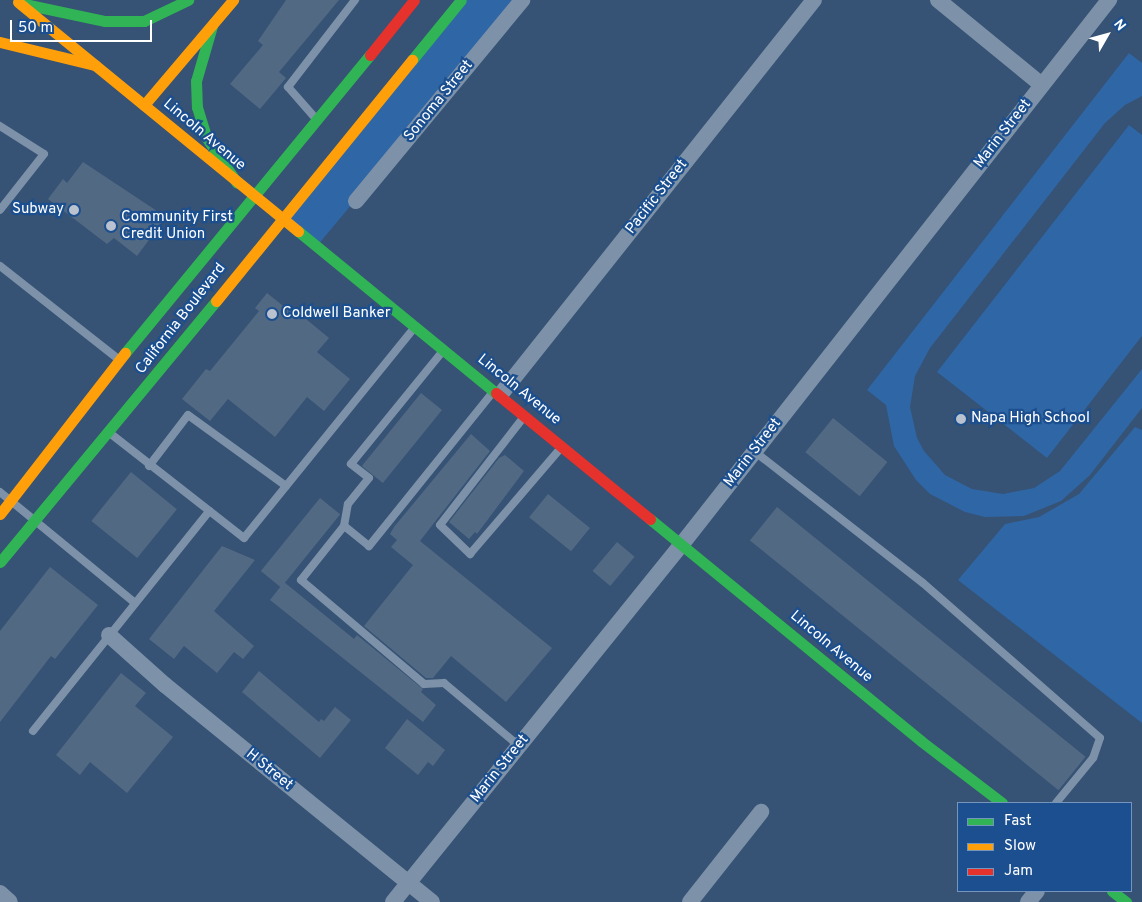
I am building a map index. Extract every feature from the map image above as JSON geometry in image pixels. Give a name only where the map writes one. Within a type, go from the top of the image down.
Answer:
[{"type":"main road","points":[[18,2],[105,21],[144,21],[188,0]]},
{"type":"main road","points":[[144,105],[233,0]]},
{"type":"main road","name":"California Boulevard","points":[[0,514],[119,360],[256,197],[414,0]]},
{"type":"main road","name":"California Boulevard","points":[[0,562],[109,433],[282,217],[461,0]]},
{"type":"main road","name":"Lincoln Avenue","points":[[18,2],[237,183],[282,217],[498,392],[921,741],[1001,802]]},
{"type":"main road","points":[[212,26],[196,80],[197,107],[206,137],[237,183]]},
{"type":"main road","points":[[0,42],[18,49],[95,65]]},
{"type":"main road","points":[[1113,892],[1126,902]]},
{"type":"street","name":"Sonoma Street","points":[[356,201],[522,0]]},
{"type":"street","name":"Pacific Street","points":[[498,392],[814,0]]},
{"type":"street","points":[[938,0],[1042,85]]},
{"type":"street","name":"Marin Street","points":[[393,902],[682,544],[1109,0]]},
{"type":"street","name":"H Street","points":[[109,635],[165,685],[432,902]]},
{"type":"street","points":[[690,902],[760,812]]},
{"type":"street","points":[[1028,902],[1036,892]]},
{"type":"street","points":[[0,894],[10,902]]},
{"type":"lane","points":[[318,121],[288,87],[355,0]]},
{"type":"lane","points":[[0,126],[44,154],[0,210]]},
{"type":"lane","points":[[0,266],[119,360]]},
{"type":"lane","points":[[109,433],[244,538],[416,326]]},
{"type":"lane","points":[[444,348],[351,464],[369,478],[348,504],[344,526],[301,580],[424,684],[444,683],[519,746]]},
{"type":"lane","points":[[344,526],[369,546],[498,392]]},
{"type":"lane","points":[[149,466],[188,415],[286,486]]},
{"type":"lane","points":[[526,415],[440,525],[470,554],[563,446]]},
{"type":"lane","points":[[754,451],[923,583],[1100,738],[1093,758],[1057,802]]},
{"type":"lane","points":[[0,492],[37,519],[135,603]]},
{"type":"lane","points":[[33,731],[209,511]]},
{"type":"shaded area","points":[[461,0],[522,0],[317,246],[283,217]]},
{"type":"shaded area","points":[[1129,53],[1142,63],[1142,96],[1125,105],[1105,123],[930,348],[915,376],[910,407],[917,438],[924,451],[945,475],[972,489],[1003,494],[1034,488],[1060,471],[1142,369],[1142,408],[1090,475],[1061,501],[1024,516],[985,517],[965,512],[930,494],[916,480],[894,446],[886,405],[867,390]]},
{"type":"shaded area","points":[[1129,125],[1142,135],[1142,336],[1047,458],[937,372]]},
{"type":"shaded area","points":[[1135,427],[1142,430],[1142,723],[958,580],[1005,524],[1039,517],[1079,494]]},
{"type":"building","points":[[286,0],[339,0],[279,72],[286,78],[260,109],[230,84],[263,45],[258,41]]},
{"type":"building","points":[[83,162],[166,217],[137,256],[114,238],[107,244],[48,199],[63,179],[67,183]]},
{"type":"building","points":[[267,293],[287,309],[289,305],[329,338],[317,352],[350,379],[324,411],[307,397],[275,437],[228,399],[210,421],[182,399],[206,369],[210,371],[259,311],[255,308]]},
{"type":"building","points":[[421,393],[442,410],[383,483],[362,466]]},
{"type":"building","points":[[833,418],[887,462],[860,496],[805,452]]},
{"type":"building","points":[[471,434],[490,451],[420,541],[552,648],[506,702],[451,656],[433,678],[426,678],[364,626],[413,565],[391,547],[397,540],[390,534]]},
{"type":"building","points":[[505,455],[524,471],[477,534],[475,532],[469,539],[449,522],[499,458]]},
{"type":"building","points":[[131,472],[177,509],[137,558],[91,521]]},
{"type":"building","points":[[548,494],[590,528],[571,551],[529,517]]},
{"type":"building","points":[[320,498],[340,514],[281,587],[261,571]]},
{"type":"building","points":[[777,507],[1086,757],[1058,790],[750,540]]},
{"type":"building","points":[[617,542],[635,557],[610,586],[593,571]]},
{"type":"building","points":[[222,546],[255,560],[214,611],[254,646],[243,659],[234,652],[217,673],[184,646],[174,659],[149,639]]},
{"type":"building","points":[[50,567],[98,605],[55,659],[51,656],[0,722],[0,631]]},
{"type":"building","points":[[284,582],[354,639],[357,635],[423,689],[421,692],[436,705],[423,722],[270,600]]},
{"type":"building","points":[[259,671],[319,722],[321,719],[324,721],[335,707],[351,720],[320,758],[242,692]]},
{"type":"building","points":[[121,673],[146,693],[135,706],[173,737],[127,793],[90,762],[80,775],[56,755]]},
{"type":"building","points":[[407,719],[445,750],[433,766],[428,762],[418,775],[385,748]]},
{"type":"traffic: fast","points":[[20,3],[105,21],[144,21],[188,0]]},
{"type":"traffic: fast","points":[[412,60],[461,0]]},
{"type":"traffic: fast","points":[[212,26],[196,81],[197,107],[206,137],[237,183]]},
{"type":"traffic: fast","points":[[125,353],[370,55]]},
{"type":"traffic: fast","points":[[298,231],[496,393]]},
{"type":"traffic: fast","points":[[0,562],[216,301]]},
{"type":"traffic: fast","points":[[650,519],[921,741],[1001,802]]},
{"type":"traffic: fast","points":[[1113,892],[1126,902]]},
{"type":"traffic: slow","points":[[144,105],[233,0]]},
{"type":"traffic: slow","points":[[18,2],[298,231]]},
{"type":"traffic: slow","points":[[0,42],[95,65]]},
{"type":"traffic: slow","points":[[216,301],[412,60]]},
{"type":"traffic: slow","points":[[0,514],[125,353]]},
{"type":"traffic: jam","points":[[370,55],[414,0]]},
{"type":"traffic: jam","points":[[496,393],[650,519]]},
{"type":"place","name":"Subway","points":[[74,210]]},
{"type":"place","name":"Community First Credit Union","points":[[111,226]]},
{"type":"place","name":"Coldwell Banker","points":[[272,314]]},
{"type":"place","name":"Napa High School","points":[[961,419]]}]
